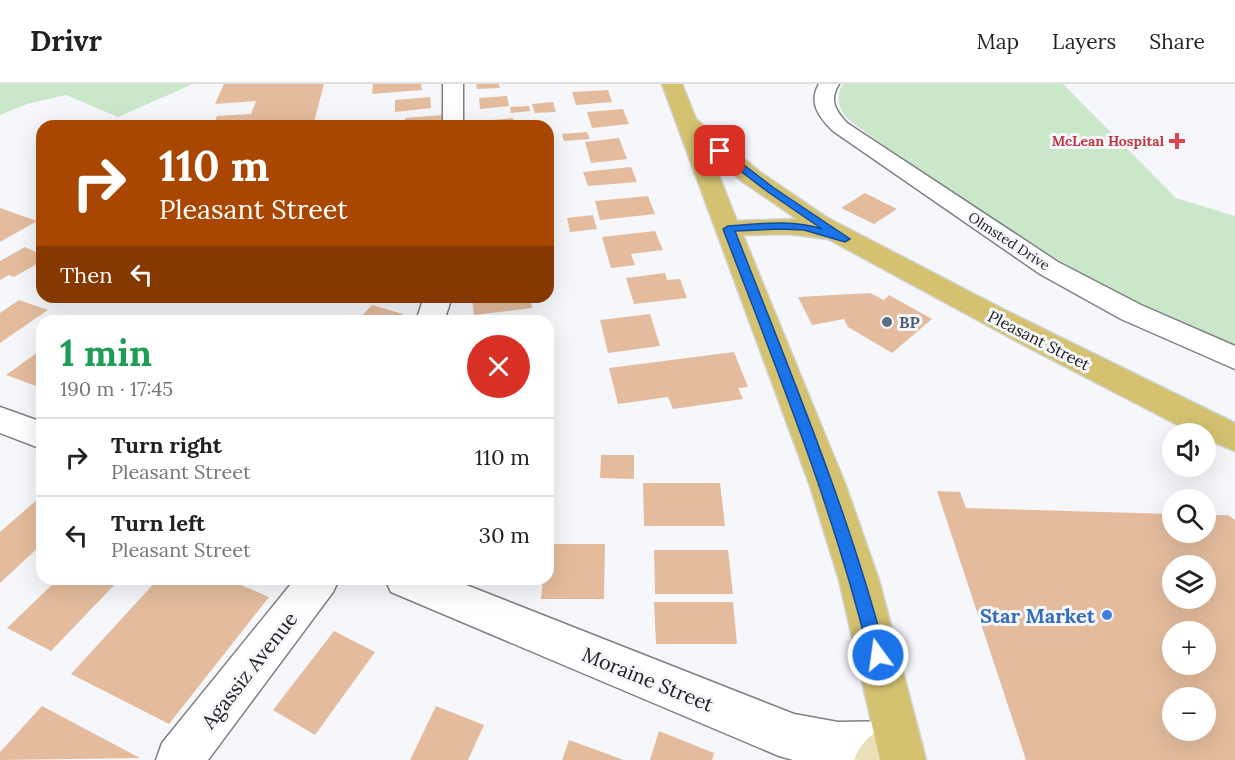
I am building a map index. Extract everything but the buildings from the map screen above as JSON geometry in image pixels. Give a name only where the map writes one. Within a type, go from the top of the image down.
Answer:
[{"type":"main road","points":[[672,84],[828,486],[848,545],[893,755]]},
{"type":"main road","name":"Pleasant Street","points":[[687,119],[713,145],[751,176],[845,239],[1085,365],[1235,438]]},
{"type":"main road","name":"Pleasant Street","points":[[728,229],[780,225],[805,227],[845,239]]},
{"type":"street","points":[[453,84],[453,120]]},
{"type":"street","name":"Olmsted Drive","points":[[829,84],[822,97],[823,103],[828,115],[840,127],[1026,254],[1120,307],[1235,357]]},
{"type":"street","points":[[0,420],[36,434]]},
{"type":"street","name":"Agassiz Avenue","points":[[179,760],[315,585]]},
{"type":"street","name":"Moraine Street","points":[[420,585],[779,733],[799,740],[893,755]]},
{"type":"green space","points":[[0,84],[193,84],[118,117],[66,95],[27,104],[0,115]]},
{"type":"green space","points":[[843,84],[1063,84],[1176,198],[1235,216],[1235,345],[1183,324],[1083,274],[1034,246],[940,185],[849,120],[842,112],[838,98]]},
{"type":"place","name":"McLean Hospital","points":[[1177,141]]},
{"type":"place","name":"BP","points":[[887,322]]},
{"type":"place","name":"Star Market","points":[[1107,615]]},
{"type":"route","points":[[720,151],[751,176],[845,239],[805,227],[780,225],[728,229],[828,486],[859,580],[878,655]]}]
